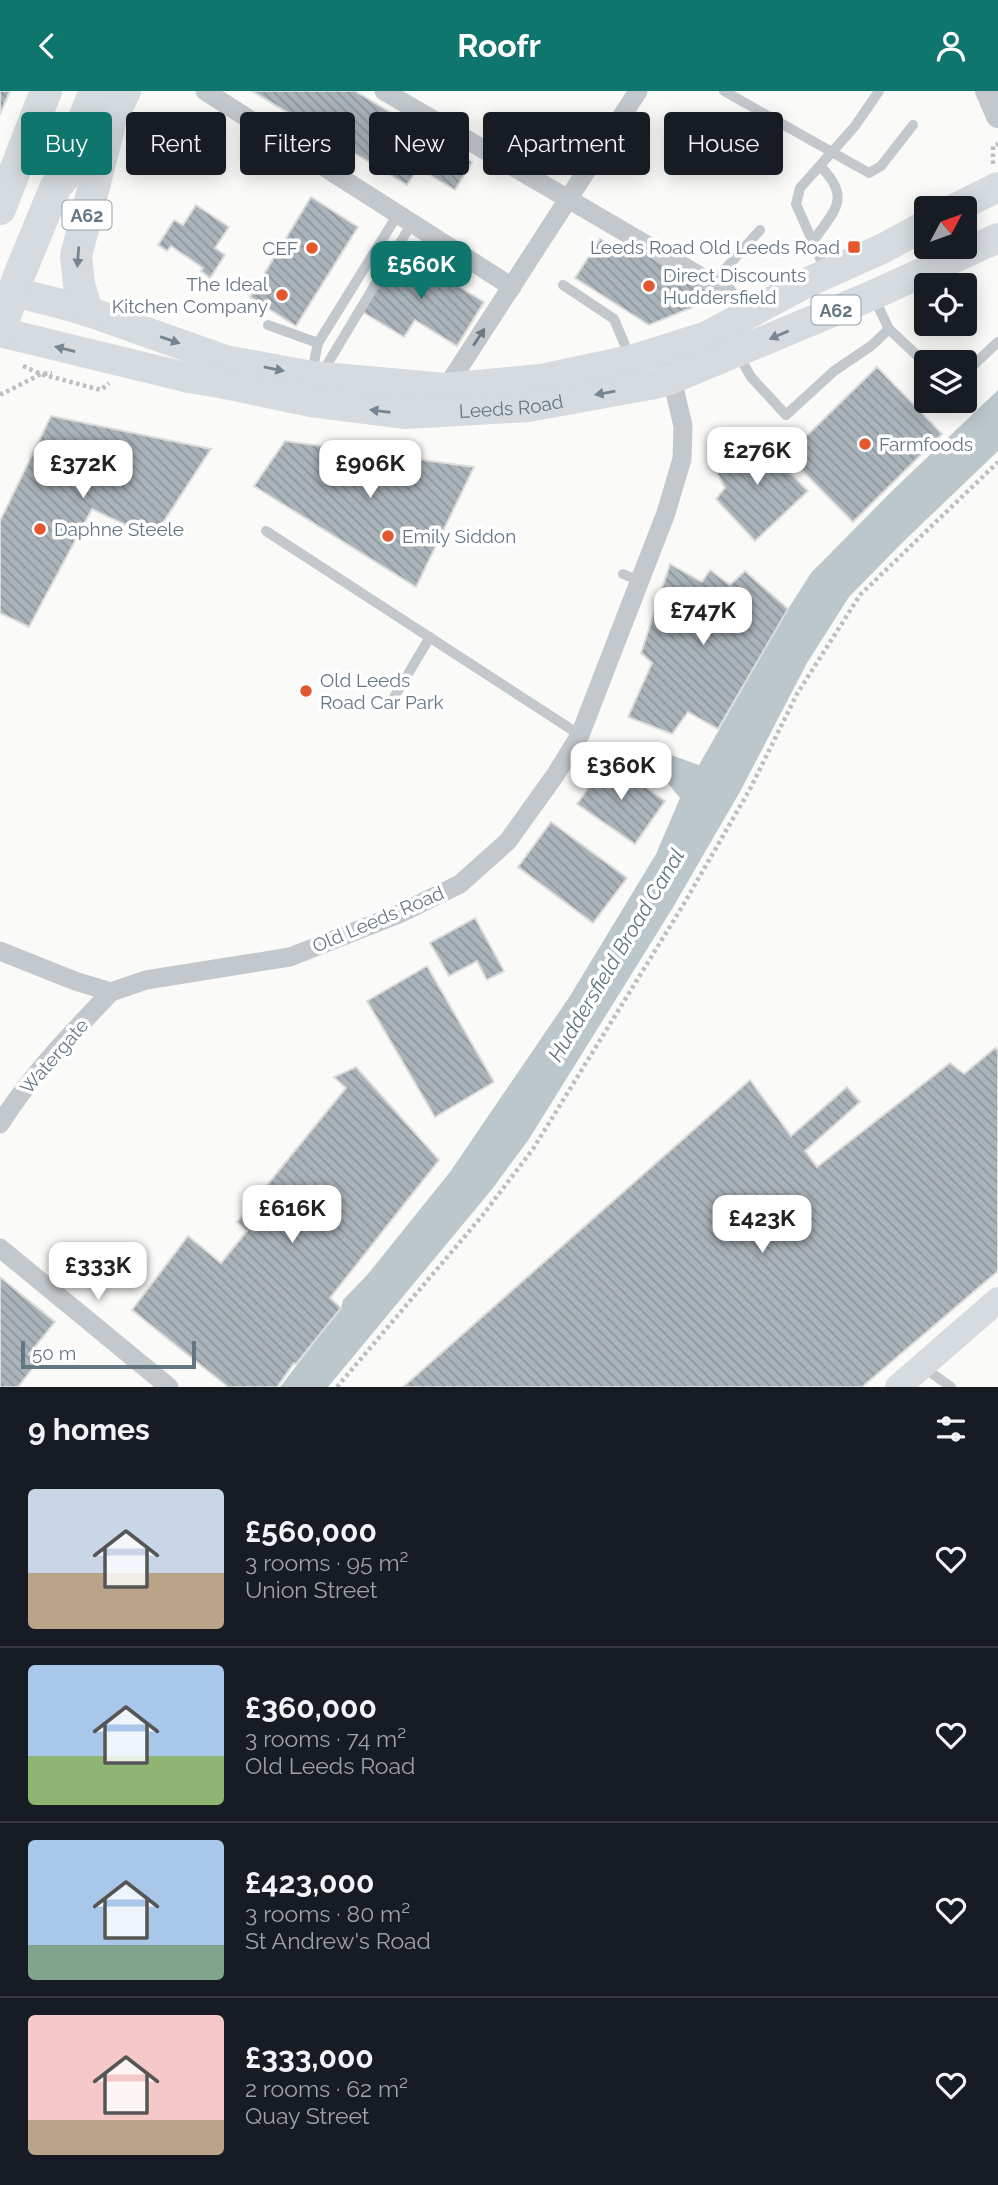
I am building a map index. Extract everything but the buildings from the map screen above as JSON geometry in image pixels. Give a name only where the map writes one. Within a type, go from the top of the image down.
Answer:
[{"type":"highway","points":[[0,209],[47,91]]},
{"type":"highway","name":"A62","points":[[112,117],[125,91]]},
{"type":"highway","name":"A62","points":[[0,332],[6,294],[55,188],[66,175]]},
{"type":"highway","name":"A62","points":[[86,311],[76,256],[97,175]]},
{"type":"main road","name":"A62","points":[[55,188],[94,91]]},
{"type":"main road","points":[[977,198],[998,187]]},
{"type":"main road","name":"Leeds Road","points":[[6,294],[86,311],[225,360],[316,376],[446,388],[541,379],[643,356],[707,336],[827,273],[914,232]]},
{"type":"main road","name":"Leeds Road","points":[[0,332],[189,378],[311,403],[406,414],[528,407],[672,379],[873,295],[998,238]]},
{"type":"main road","points":[[898,1387],[998,1300]]},
{"type":"street","points":[[205,91],[512,287]]},
{"type":"street","points":[[384,91],[719,288]]},
{"type":"street","points":[[446,388],[638,91]]},
{"type":"street","points":[[987,91],[998,116]]},
{"type":"street","name":"Old Leeds Road","points":[[111,992],[146,980],[289,957],[399,914],[460,884],[508,841],[580,735],[631,577],[666,513],[682,459],[683,426],[672,379],[643,356]]},
{"type":"street","points":[[0,951],[75,981],[111,992]]},
{"type":"street","name":"Watergate","points":[[0,1124],[51,1055],[111,992]]},
{"type":"street","points":[[0,1248],[170,1387]]},
{"type":"lane","points":[[724,91],[869,173],[876,171],[913,125]]},
{"type":"lane","points":[[827,273],[796,204],[800,188],[855,126],[879,91]]},
{"type":"lane","points":[[813,241],[832,215],[838,198],[838,189],[820,166]]},
{"type":"lane","points":[[316,376],[318,343],[405,218]]},
{"type":"lane","points":[[316,376],[405,218]]},
{"type":"lane","points":[[719,288],[760,230]]},
{"type":"lane","points":[[563,285],[614,319],[643,356]]},
{"type":"lane","points":[[873,295],[889,329],[914,353]]},
{"type":"lane","points":[[268,325],[318,343]]},
{"type":"lane","points":[[737,353],[751,377],[786,415],[834,371],[871,346],[889,329]]},
{"type":"lane","points":[[977,362],[998,342]]},
{"type":"lane","points":[[266,531],[580,735]]},
{"type":"lane","points":[[393,699],[430,637]]},
{"type":"lane","points":[[923,1366],[951,1387]]},
{"type":"path","points":[[0,393],[41,374]]},
{"type":"path","points":[[337,1387],[482,1216],[533,1149],[682,908],[750,789],[797,694],[860,595],[998,462]]},
{"type":"water","name":"Huddersfield Broad Canal","points":[[998,390],[998,451],[849,597],[807,663],[741,790],[672,909],[529,1139],[493,1188],[328,1387],[280,1387],[341,1308],[343,1300],[368,1274],[450,1172],[570,996],[656,854],[680,798],[660,774],[668,754],[699,765],[811,573],[894,489],[974,413],[977,413]]},
{"type":"place","name":"Leeds Road Old Leeds Road","points":[[854,247]]},
{"type":"place","name":"CEF","points":[[312,248]]},
{"type":"place","name":"Direct Discounts Huddersfield","points":[[649,286]]},
{"type":"place","name":"The Ideal Kitchen Company","points":[[282,295]]},
{"type":"place","name":"Farmfoods","points":[[865,444]]},
{"type":"place","name":"Daphne Steele","points":[[40,529]]},
{"type":"place","name":"Emily Siddon","points":[[388,536]]},
{"type":"place","name":"Old Leeds Road Car Park","points":[[306,691]]}]
